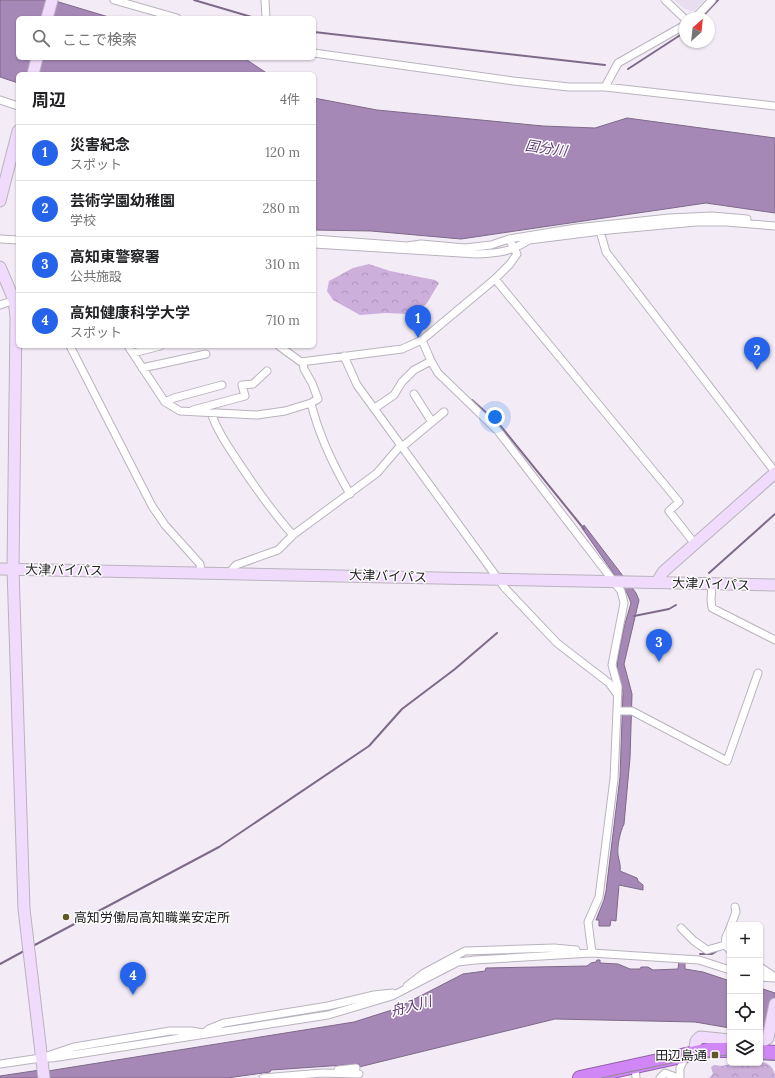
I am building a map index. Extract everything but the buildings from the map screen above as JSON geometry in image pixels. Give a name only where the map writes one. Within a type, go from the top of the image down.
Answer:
[{"type":"highway","points":[[580,1078],[661,1071],[690,1055],[709,1050],[727,1050]]},
{"type":"highway","points":[[763,1052],[775,1054]]},
{"type":"street","points":[[48,16],[52,0]]},
{"type":"street","points":[[114,0],[170,16]]},
{"type":"street","points":[[265,0],[266,16]]},
{"type":"street","points":[[664,0],[679,13]]},
{"type":"street","points":[[701,12],[712,0]]},
{"type":"street","points":[[605,87],[618,63],[679,28]]},
{"type":"street","points":[[316,53],[513,81],[568,87],[605,87],[775,106]]},
{"type":"street","points":[[34,72],[36,60]]},
{"type":"street","points":[[0,100],[16,105]]},
{"type":"street","points":[[0,201],[16,139]]},
{"type":"street","points":[[316,239],[407,246],[421,244],[465,248],[491,245],[509,239],[576,228],[669,218],[712,216],[775,225]]},
{"type":"street","points":[[316,244],[476,254],[503,252],[514,249],[529,240],[600,231],[696,222],[775,225]]},
{"type":"street","points":[[600,231],[606,252],[775,472],[696,544],[662,572],[657,582]]},
{"type":"street","points":[[0,239],[16,240]]},
{"type":"street","points":[[288,349],[292,357],[303,362],[402,349],[422,340],[495,279],[510,264],[516,254],[509,239]]},
{"type":"street","points":[[0,266],[16,300],[13,569],[24,909],[44,1078]]},
{"type":"street","points":[[495,279],[679,502],[669,511],[696,544]]},
{"type":"street","points":[[0,305],[16,300]]},
{"type":"street","points":[[422,340],[438,373],[498,431],[621,591],[624,603],[612,665],[618,687],[617,694],[619,711],[614,779],[599,897],[588,922],[592,953]]},
{"type":"street","points":[[71,348],[152,506],[165,525],[200,564],[201,572]]},
{"type":"street","points":[[129,348],[165,402],[180,411],[191,410],[245,396],[242,385],[253,384],[267,371]]},
{"type":"street","points":[[133,353],[152,348]]},
{"type":"street","points":[[142,368],[206,354]]},
{"type":"street","points":[[344,356],[357,385],[498,579],[557,643],[609,683],[617,694]]},
{"type":"street","points":[[375,408],[394,395],[402,382],[414,370],[431,361]]},
{"type":"street","points":[[191,410],[211,413],[269,414],[311,403],[318,399],[312,383],[304,369],[303,362]]},
{"type":"street","points":[[165,402],[174,398],[222,385]]},
{"type":"street","points":[[414,394],[432,422]]},
{"type":"street","points":[[311,403],[315,422],[332,464],[350,494]]},
{"type":"street","points":[[229,573],[236,565],[278,550],[293,535],[377,473],[402,446],[444,412]]},
{"type":"street","points":[[211,413],[217,429],[239,462],[260,493],[293,535]]},
{"type":"street","name":"大津バイパス","points":[[0,569],[775,585]]},
{"type":"street","points":[[712,584],[710,600],[712,608],[775,640]]},
{"type":"street","points":[[619,711],[632,711],[727,761],[758,672]]},
{"type":"street","points":[[732,922],[736,912],[734,907]]},
{"type":"street","points":[[681,928],[694,941],[707,950],[727,948]]},
{"type":"street","points":[[0,1064],[42,1059],[74,1047],[170,1031],[191,1031],[204,1033],[224,1023],[328,1006],[374,995],[392,993],[406,987],[424,973],[465,952],[554,948],[592,953],[700,960],[727,969]]},
{"type":"street","points":[[763,969],[775,977]]},
{"type":"street","points":[[763,977],[775,977]]},
{"type":"street","points":[[764,1041],[775,1004]]},
{"type":"street","points":[[661,1071],[679,1078],[680,1068],[690,1055],[696,1041],[700,1037],[727,1040]]},
{"type":"street","points":[[263,1078],[322,1073],[356,1068]]},
{"type":"street","points":[[322,1073],[359,1074],[356,1078]]},
{"type":"shaded area","points":[[674,0],[705,0],[694,11],[691,11],[683,8]]},
{"type":"green space","points":[[369,264],[390,271],[435,280],[439,283],[427,303],[418,312],[408,314],[386,313],[360,315],[333,300],[327,291],[329,281],[353,268]]},
{"type":"green space","points":[[763,1062],[771,1067],[775,1078],[709,1078],[713,1074],[711,1067],[714,1065],[727,1065],[727,1066],[763,1066]]},
{"type":"water","points":[[0,0],[52,0],[105,16],[16,16],[16,60],[247,60],[265,72],[16,72],[16,82],[0,77]]},
{"type":"water","name":"国分川","points":[[316,98],[377,110],[543,126],[595,128],[627,118],[775,138],[775,213],[706,203],[461,239],[371,231],[316,230]]},
{"type":"water","points":[[584,525],[636,593],[639,600],[624,664],[632,694],[630,758],[624,824],[619,839],[618,855],[620,871],[637,878],[643,885],[643,890],[619,885],[616,921],[611,920],[610,926],[599,926],[599,920],[596,920],[606,891],[620,777],[623,692],[617,670],[624,627],[631,603],[627,593],[582,528]]},
{"type":"water","name":"舟入川","points":[[597,960],[600,960],[600,963],[618,964],[630,969],[648,967],[653,970],[678,969],[679,961],[685,962],[685,969],[703,972],[727,980],[727,1027],[695,1022],[555,1019],[359,1067],[359,1064],[271,1070],[270,1072],[227,1078],[0,1078],[0,1076],[40,1070],[48,1071],[354,1022],[395,1009],[463,974],[485,971],[486,968],[587,966],[596,962]]},
{"type":"water","points":[[763,989],[775,993],[775,1035],[763,1032]]},
{"type":"waterway","points":[[194,0],[248,16]]},
{"type":"waterway","points":[[707,12],[718,0]]},
{"type":"waterway","points":[[316,32],[605,65]]},
{"type":"waterway","points":[[628,69],[679,36]]},
{"type":"waterway","points":[[472,400],[499,424],[584,529]]},
{"type":"waterway","points":[[709,573],[775,514]]},
{"type":"waterway","points":[[634,616],[669,609],[676,605]]},
{"type":"waterway","points":[[31,947],[219,847],[369,746],[402,709],[455,669],[497,633]]},
{"type":"waterway","points":[[0,964],[24,951]]},
{"type":"waterway","points":[[700,954],[712,954],[717,951]]},
{"type":"tram line","points":[[601,1078],[695,1058],[727,1055]]},
{"type":"tram line","points":[[763,1059],[775,1060]]},
{"type":"place","name":"災害紀念","points":[[418,338]]},
{"type":"place","name":"芸術学園幼稚園","points":[[757,370]]},
{"type":"place","name":"高知東警察署","points":[[659,662]]},
{"type":"place","name":"高知労働局高知職業安定所","points":[[66,917]]},
{"type":"place","name":"高知健康科学大学","points":[[133,995]]},
{"type":"place","name":"田辺島通","points":[[715,1055]]}]
